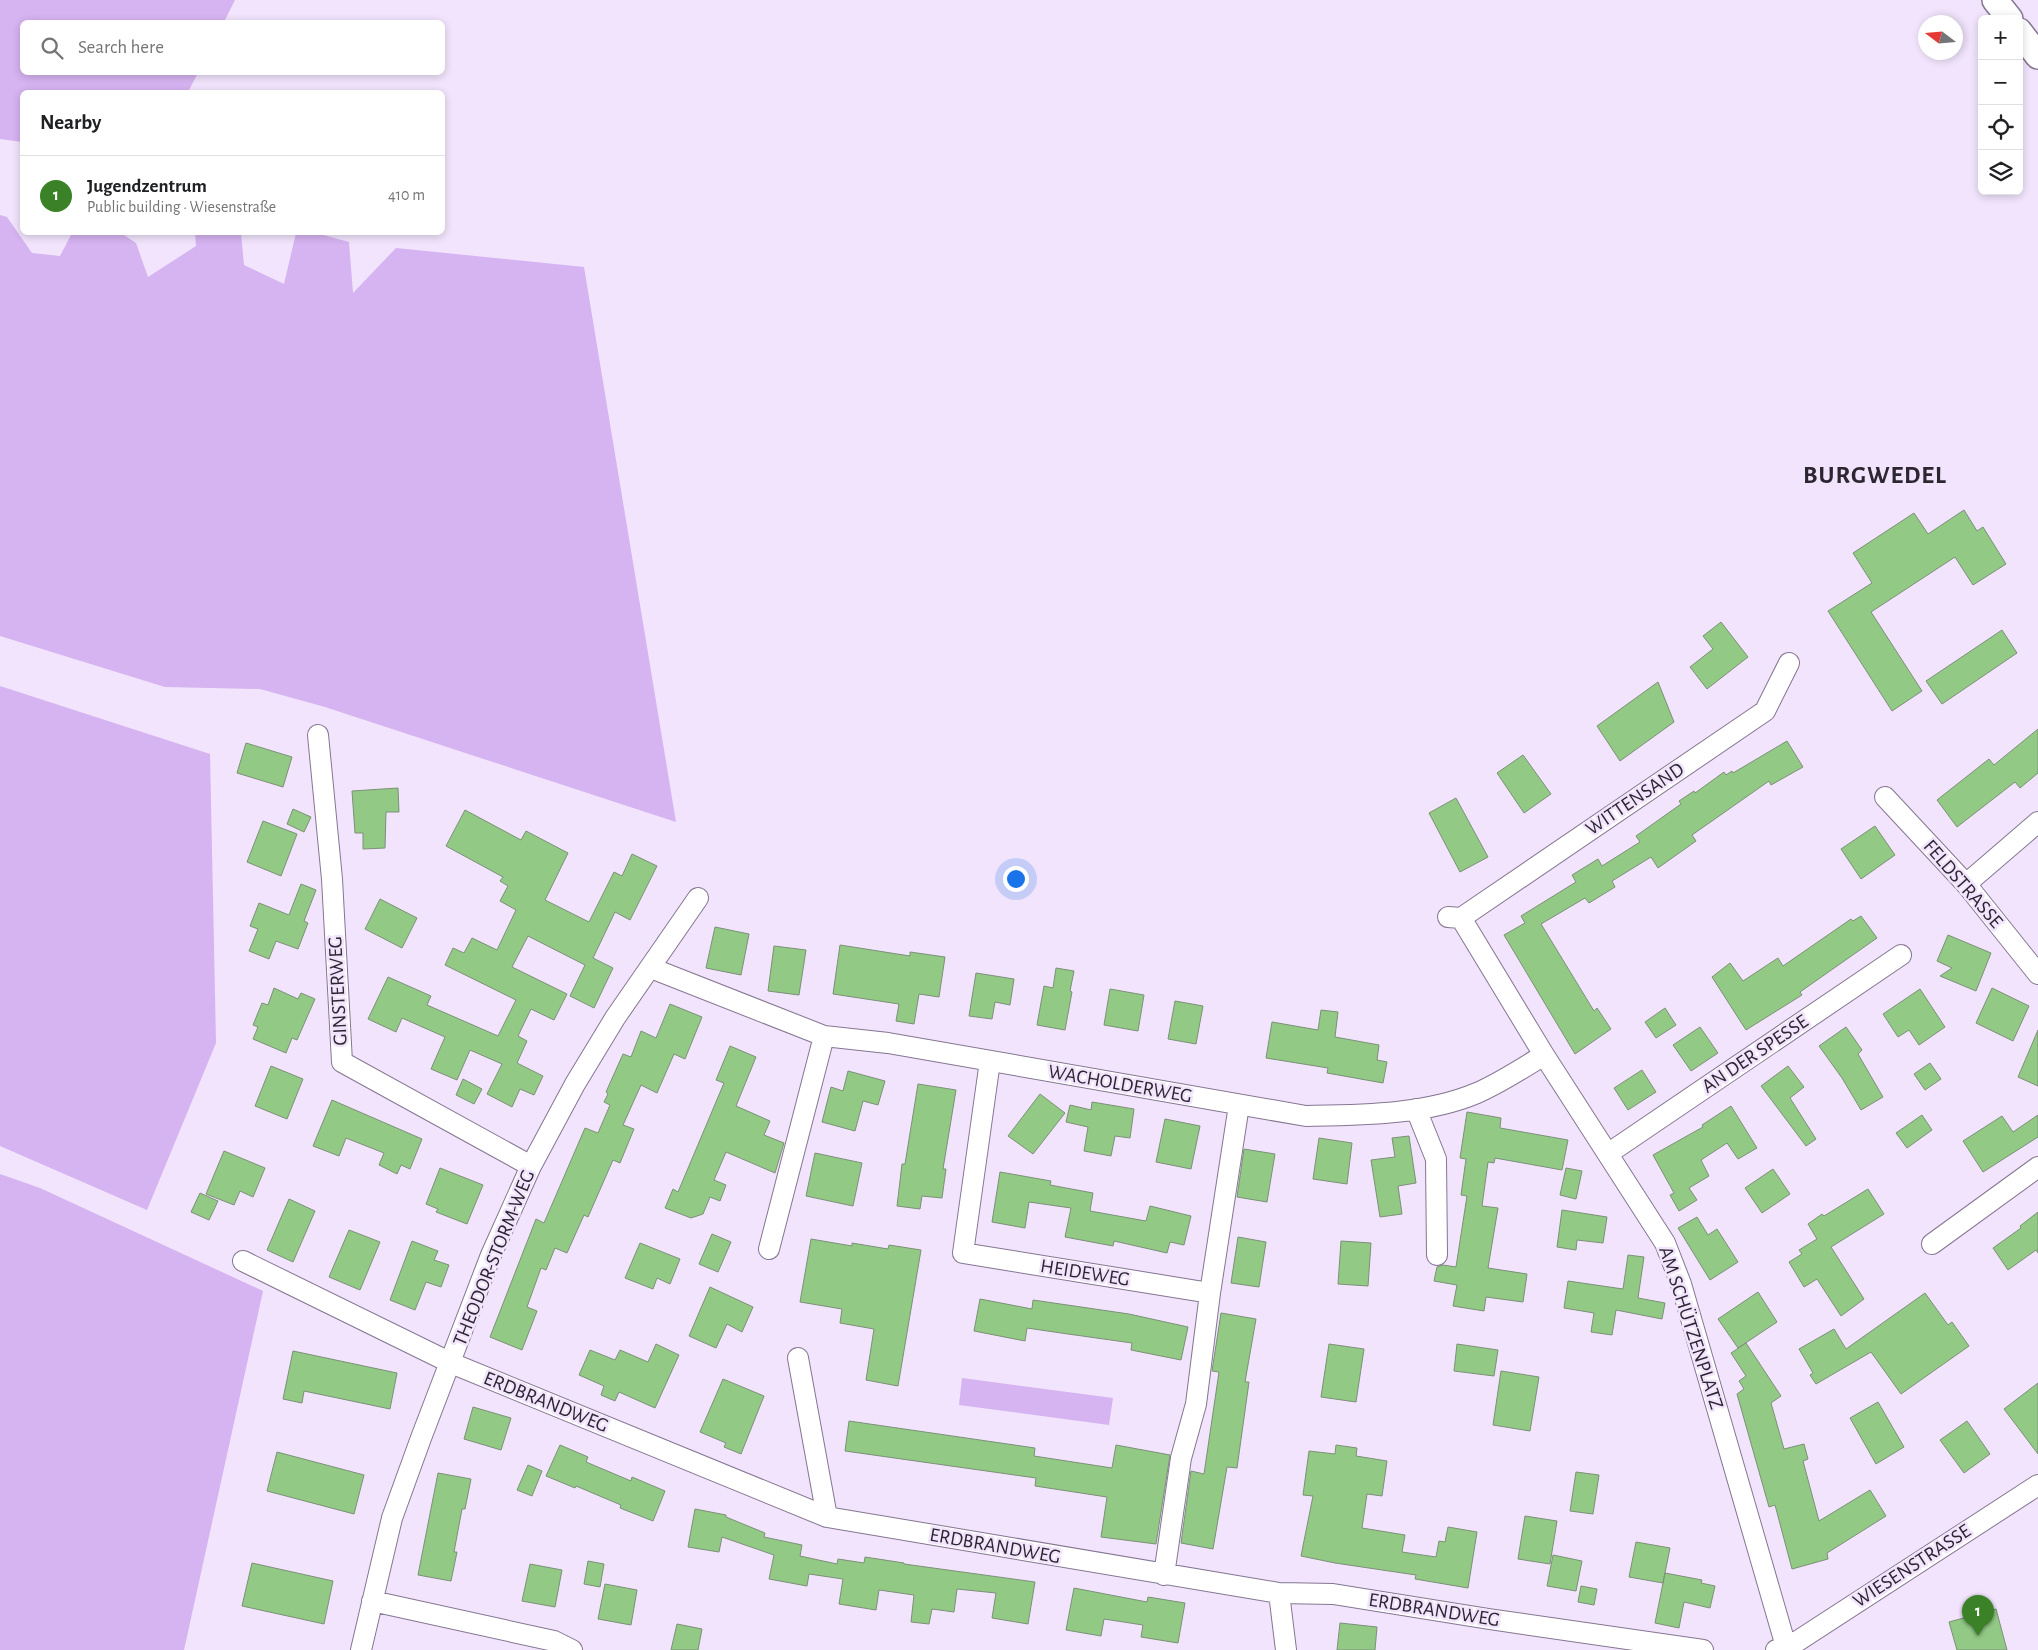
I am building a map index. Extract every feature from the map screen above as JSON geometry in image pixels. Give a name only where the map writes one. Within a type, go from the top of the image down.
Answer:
[{"type":"street","points":[[1995,0],[2007,15]]},
{"type":"street","points":[[2023,36],[2038,56]]},
{"type":"street","name":"WITTENSAND","points":[[1454,918],[1765,711],[1789,663]]},
{"type":"street","name":"GINSTERWEG","points":[[318,735],[332,879],[342,1062],[531,1166]]},
{"type":"street","name":"FELDSTRASSE","points":[[1885,796],[1966,884],[2038,974]]},
{"type":"street","points":[[1966,884],[2038,822]]},
{"type":"street","name":"THEODOR-STORM-WEG","points":[[361,1650],[392,1518],[491,1255],[531,1166],[575,1084],[605,1034],[698,898]]},
{"type":"street","name":"AM SCHÜTZENPLATZ","points":[[1454,918],[1665,1243],[1681,1284],[1783,1649]]},
{"type":"street","name":"AN DER SPESSE","points":[[1608,1153],[1901,955]]},
{"type":"street","name":"WACHOLDERWEG","points":[[651,968],[824,1036],[888,1043],[1306,1116],[1365,1115],[1416,1109],[1477,1093],[1544,1055]]},
{"type":"street","points":[[769,1249],[824,1036]]},
{"type":"street","name":"HEIDEWEG","points":[[990,1061],[962,1252],[1210,1293]]},
{"type":"street","points":[[1164,1575],[1181,1458],[1196,1404],[1210,1293],[1238,1104]]},
{"type":"street","points":[[1416,1109],[1436,1159],[1436,1255]]},
{"type":"street","points":[[1932,1244],[2038,1168]]},
{"type":"street","name":"ERDBRANDWEG","points":[[244,1261],[451,1363],[826,1517],[1279,1593],[1333,1594],[1489,1620],[1704,1650]]},
{"type":"street","points":[[798,1358],[826,1517]]},
{"type":"street","name":"WIESENSTRASSE","points":[[1783,1649],[2038,1485]]},
{"type":"street","points":[[1279,1593],[1286,1650]]},
{"type":"street","points":[[372,1601],[554,1640],[572,1650]]},
{"type":"shaded area","points":[[0,0],[235,0],[225,20],[20,20],[20,75],[197,75],[189,90],[20,90],[20,142],[0,139]]},
{"type":"shaded area","points":[[0,215],[7,217],[32,253],[60,256],[71,235],[124,235],[136,243],[148,277],[196,246],[195,235],[241,235],[244,265],[284,284],[296,235],[323,235],[349,242],[353,293],[396,248],[584,267],[676,822],[325,707],[260,689],[165,687],[0,636]]},
{"type":"shaded area","points":[[0,686],[210,754],[216,1043],[147,1210],[0,1146]]},
{"type":"shaded area","points":[[0,1174],[40,1188],[263,1291],[184,1650],[0,1650]]},
{"type":"shaded area","points":[[962,1378],[1113,1398],[1109,1425],[959,1405]]},
{"type":"building","points":[[1964,510],[1977,531],[1983,527],[2006,564],[1973,585],[1955,557],[1871,612],[1922,691],[1892,711],[1828,611],[1872,583],[1853,553],[1914,513],[1928,534]]},
{"type":"building","points":[[1721,622],[1748,657],[1707,689],[1690,667],[1713,649],[1703,636]]},
{"type":"building","points":[[2002,630],[2017,653],[1942,704],[1926,681]]},
{"type":"building","points":[[1658,682],[1674,722],[1620,761],[1597,726]]},
{"type":"building","points":[[2038,729],[2038,773],[2020,788],[2015,782],[1957,827],[1937,800],[1989,759],[1994,765]]},
{"type":"building","points":[[1787,741],[1803,767],[1771,785],[1769,781],[1692,835],[1696,841],[1658,868],[1651,857],[1612,881],[1615,887],[1589,903],[1585,898],[1541,924],[1594,1011],[1597,1008],[1611,1029],[1575,1054],[1504,935],[1525,923],[1521,916],[1576,882],[1572,875],[1598,859],[1602,866],[1640,842],[1636,836],[1681,804],[1679,801],[1694,791],[1695,793],[1724,772],[1726,775],[1732,771],[1733,773]]},
{"type":"building","points":[[246,743],[292,757],[283,787],[237,773]]},
{"type":"building","points":[[1523,755],[1551,794],[1524,813],[1497,773]]},
{"type":"building","points":[[398,788],[399,812],[386,812],[385,848],[363,849],[363,833],[355,833],[352,791]]},
{"type":"building","points":[[1456,798],[1488,857],[1460,872],[1429,813]]},
{"type":"building","points":[[293,809],[311,817],[304,832],[287,824]]},
{"type":"building","points":[[465,810],[521,840],[526,831],[568,853],[545,900],[589,922],[614,872],[622,876],[632,854],[657,866],[630,920],[615,912],[593,958],[613,968],[594,1008],[570,996],[585,965],[528,936],[512,967],[567,994],[554,1020],[531,1009],[518,1036],[527,1041],[517,1063],[543,1076],[534,1095],[520,1089],[512,1107],[487,1094],[502,1064],[470,1050],[457,1080],[431,1069],[445,1037],[402,1018],[396,1032],[368,1019],[388,977],[431,996],[427,1005],[498,1036],[516,1000],[445,965],[453,948],[464,953],[472,938],[497,950],[516,910],[500,901],[508,886],[500,881],[503,877],[446,846]]},
{"type":"building","points":[[263,821],[297,834],[281,876],[247,862]]},
{"type":"building","points":[[1875,826],[1895,855],[1861,879],[1841,849]]},
{"type":"building","points":[[301,884],[316,890],[304,921],[308,923],[298,949],[276,941],[269,959],[249,951],[258,929],[250,926],[259,903],[289,915]]},
{"type":"building","points":[[380,899],[417,918],[402,948],[365,929]]},
{"type":"building","points":[[1861,916],[1877,938],[1800,992],[1802,995],[1746,1030],[1712,977],[1730,963],[1743,981],[1778,958],[1783,966],[1851,919],[1853,921]]},
{"type":"building","points":[[715,927],[749,934],[741,975],[706,968]]},
{"type":"building","points":[[1948,935],[1991,953],[1976,991],[1940,976],[1952,968],[1937,961]]},
{"type":"building","points":[[840,945],[910,956],[910,952],[945,957],[939,997],[919,994],[914,1024],[896,1021],[899,1004],[833,994]]},
{"type":"building","points":[[774,946],[806,950],[799,995],[768,991]]},
{"type":"building","points":[[1056,968],[1074,971],[1065,1030],[1037,1025],[1044,986],[1053,988]]},
{"type":"building","points":[[976,973],[1014,979],[1010,1005],[995,1002],[992,1019],[969,1016]]},
{"type":"building","points":[[274,988],[298,999],[301,993],[315,999],[297,1040],[292,1038],[286,1053],[253,1039],[258,1027],[253,1025],[262,1003],[268,1005]]},
{"type":"building","points":[[1992,988],[2029,1006],[2013,1041],[1976,1023]]},
{"type":"building","points":[[1110,989],[1144,995],[1138,1031],[1104,1025]]},
{"type":"building","points":[[1920,989],[1945,1027],[1919,1045],[1909,1030],[1898,1037],[1883,1014]]},
{"type":"building","points":[[1175,1001],[1203,1006],[1196,1044],[1168,1039]]},
{"type":"building","points":[[670,1004],[702,1017],[685,1059],[674,1054],[657,1093],[641,1085],[623,1125],[634,1129],[620,1163],[613,1160],[588,1217],[584,1215],[567,1253],[555,1248],[546,1270],[541,1268],[527,1307],[537,1311],[522,1350],[490,1337],[536,1219],[544,1223],[585,1128],[598,1133],[610,1105],[604,1102],[608,1094],[606,1092],[623,1054],[631,1057],[641,1031],[656,1038]]},
{"type":"building","points":[[1665,1008],[1676,1025],[1656,1038],[1645,1022]]},
{"type":"building","points":[[1321,1010],[1338,1012],[1335,1037],[1379,1045],[1377,1060],[1387,1062],[1383,1083],[1327,1073],[1328,1068],[1266,1058],[1272,1022],[1318,1030]]},
{"type":"building","points":[[1700,1027],[1718,1053],[1691,1071],[1673,1045]]},
{"type":"building","points":[[1846,1027],[1862,1050],[1858,1054],[1883,1097],[1861,1110],[1842,1078],[1819,1046]]},
{"type":"building","points":[[2038,1030],[2038,1086],[2018,1077]]},
{"type":"building","points":[[730,1046],[756,1057],[736,1106],[770,1121],[764,1135],[784,1143],[775,1173],[726,1152],[714,1180],[726,1185],[720,1201],[710,1197],[703,1214],[691,1218],[665,1208],[673,1189],[678,1192],[724,1083],[716,1080]]},
{"type":"building","points":[[1930,1063],[1941,1079],[1925,1090],[1914,1074]]},
{"type":"building","points":[[271,1066],[303,1079],[287,1119],[255,1106]]},
{"type":"building","points":[[1788,1066],[1804,1087],[1790,1098],[1816,1139],[1806,1146],[1761,1086]]},
{"type":"building","points":[[1642,1070],[1656,1092],[1628,1110],[1614,1088]]},
{"type":"building","points":[[848,1071],[885,1081],[878,1105],[863,1101],[855,1131],[822,1122],[831,1087],[843,1091]]},
{"type":"building","points":[[463,1079],[482,1089],[474,1104],[456,1095]]},
{"type":"building","points":[[918,1084],[956,1090],[943,1169],[946,1169],[942,1198],[922,1196],[920,1209],[897,1206],[902,1164],[905,1164]]},
{"type":"building","points":[[1040,1094],[1065,1113],[1033,1154],[1008,1136]]},
{"type":"building","points":[[332,1100],[422,1139],[410,1169],[401,1165],[397,1174],[379,1165],[384,1153],[346,1138],[339,1156],[313,1146]]},
{"type":"building","points":[[1092,1102],[1134,1109],[1130,1138],[1115,1136],[1111,1156],[1084,1151],[1088,1127],[1066,1122],[1070,1105],[1091,1110]]},
{"type":"building","points":[[1731,1106],[1757,1148],[1738,1159],[1727,1143],[1701,1160],[1709,1176],[1689,1188],[1697,1200],[1679,1211],[1670,1195],[1674,1193],[1653,1155],[1703,1127],[1702,1125]]},
{"type":"building","points":[[1467,1112],[1501,1118],[1500,1128],[1568,1140],[1562,1170],[1495,1158],[1494,1163],[1488,1162],[1482,1206],[1498,1208],[1488,1268],[1527,1274],[1523,1302],[1486,1297],[1484,1311],[1453,1306],[1457,1285],[1434,1281],[1437,1267],[1443,1265],[1456,1267],[1467,1196],[1461,1195],[1466,1159],[1460,1158]]},
{"type":"building","points":[[1922,1115],[1932,1130],[1907,1148],[1896,1133]]},
{"type":"building","points":[[2038,1115],[2038,1137],[1983,1172],[1963,1141],[2002,1116],[2013,1132]]},
{"type":"building","points":[[1165,1119],[1200,1126],[1191,1169],[1156,1162]]},
{"type":"building","points":[[1409,1136],[1416,1183],[1398,1186],[1402,1214],[1380,1217],[1371,1160],[1395,1157],[1392,1138]]},
{"type":"building","points":[[1319,1138],[1352,1143],[1347,1184],[1313,1179]]},
{"type":"building","points":[[1244,1149],[1275,1154],[1267,1202],[1237,1197]]},
{"type":"building","points":[[224,1151],[265,1168],[253,1197],[240,1191],[234,1205],[206,1194]]},
{"type":"building","points":[[815,1153],[862,1163],[853,1206],[806,1196]]},
{"type":"building","points":[[440,1168],[483,1185],[467,1224],[436,1212],[438,1209],[426,1204]]},
{"type":"building","points":[[1566,1168],[1582,1171],[1576,1199],[1560,1195]]},
{"type":"building","points":[[1773,1169],[1790,1194],[1762,1213],[1745,1188]]},
{"type":"building","points":[[1000,1172],[1051,1181],[1050,1185],[1093,1193],[1090,1211],[1146,1221],[1150,1206],[1191,1216],[1184,1245],[1170,1242],[1167,1253],[1114,1241],[1113,1246],[1065,1237],[1071,1208],[1029,1202],[1025,1228],[992,1222]]},
{"type":"building","points":[[1868,1189],[1884,1214],[1831,1247],[1864,1299],[1841,1316],[1817,1279],[1804,1287],[1789,1262],[1802,1254],[1799,1250],[1817,1239],[1808,1224],[1822,1214],[1824,1216]]},
{"type":"building","points":[[200,1193],[218,1201],[209,1220],[191,1212]]},
{"type":"building","points":[[289,1199],[315,1211],[293,1262],[267,1250]]},
{"type":"building","points":[[1562,1210],[1607,1217],[1603,1243],[1577,1240],[1576,1250],[1557,1247]]},
{"type":"building","points":[[2038,1212],[2038,1253],[2036,1250],[2008,1270],[1993,1248],[2021,1228],[2020,1226]]},
{"type":"building","points":[[1697,1217],[1708,1235],[1717,1229],[1738,1262],[1710,1280],[1678,1228]]},
{"type":"building","points":[[349,1230],[380,1242],[360,1290],[329,1277]]},
{"type":"building","points":[[712,1234],[731,1242],[718,1272],[699,1264]]},
{"type":"building","points":[[1238,1237],[1266,1242],[1259,1287],[1231,1283]]},
{"type":"building","points":[[811,1239],[852,1246],[852,1243],[888,1249],[889,1245],[921,1250],[898,1386],[866,1380],[874,1329],[840,1323],[842,1309],[800,1302]]},
{"type":"building","points":[[412,1241],[438,1251],[434,1260],[449,1265],[441,1287],[426,1282],[415,1310],[390,1300]]},
{"type":"building","points":[[1341,1241],[1371,1243],[1368,1286],[1338,1284]]},
{"type":"building","points":[[640,1243],[680,1259],[670,1284],[657,1278],[653,1289],[625,1278]]},
{"type":"building","points":[[1628,1255],[1644,1257],[1638,1298],[1665,1303],[1662,1319],[1616,1310],[1612,1335],[1591,1332],[1594,1313],[1564,1308],[1568,1281],[1623,1289]]},
{"type":"building","points":[[710,1287],[753,1307],[742,1332],[727,1324],[716,1348],[689,1336]]},
{"type":"building","points":[[1758,1292],[1777,1322],[1738,1348],[1718,1319]]},
{"type":"building","points":[[1925,1293],[1948,1325],[1952,1322],[1969,1346],[1901,1394],[1871,1352],[1816,1384],[1810,1375],[1813,1373],[1799,1349],[1834,1329],[1846,1349]]},
{"type":"building","points":[[980,1299],[1032,1309],[1033,1300],[1129,1314],[1188,1327],[1181,1360],[1131,1350],[1132,1343],[1027,1328],[1025,1341],[974,1331]]},
{"type":"building","points":[[1221,1313],[1256,1319],[1245,1382],[1249,1382],[1237,1468],[1227,1467],[1213,1549],[1181,1543],[1191,1471],[1204,1474],[1219,1372],[1212,1371]]},
{"type":"building","points":[[1746,1343],[1781,1396],[1771,1403],[1784,1449],[1804,1444],[1808,1459],[1803,1461],[1819,1521],[1870,1490],[1886,1516],[1827,1553],[1828,1559],[1792,1569],[1775,1505],[1769,1507],[1737,1394],[1744,1389],[1739,1381],[1746,1376],[1731,1353]]},
{"type":"building","points":[[656,1344],[679,1355],[655,1408],[619,1392],[615,1401],[601,1395],[604,1386],[579,1375],[590,1350],[615,1360],[620,1350],[648,1362]]},
{"type":"building","points":[[1329,1344],[1364,1349],[1356,1402],[1321,1397]]},
{"type":"building","points":[[1457,1344],[1498,1350],[1494,1376],[1454,1371]]},
{"type":"building","points":[[293,1351],[397,1373],[390,1409],[304,1391],[302,1403],[283,1399]]},
{"type":"building","points":[[1501,1371],[1539,1377],[1530,1431],[1493,1425]]},
{"type":"building","points":[[723,1379],[764,1396],[741,1454],[724,1447],[726,1443],[700,1432]]},
{"type":"building","points":[[2038,1383],[2038,1454],[2004,1409]]},
{"type":"building","points":[[1878,1402],[1904,1447],[1876,1464],[1850,1418]]},
{"type":"building","points":[[473,1407],[511,1418],[501,1450],[464,1439]]},
{"type":"building","points":[[849,1421],[1035,1448],[1034,1456],[1112,1468],[1116,1445],[1170,1455],[1156,1544],[1101,1537],[1107,1497],[1035,1486],[1036,1478],[845,1451]]},
{"type":"building","points":[[1967,1421],[1990,1454],[1964,1473],[1940,1440]]},
{"type":"building","points":[[560,1445],[588,1457],[586,1462],[631,1481],[632,1477],[665,1491],[653,1521],[620,1508],[621,1505],[576,1486],[575,1488],[546,1476]]},
{"type":"building","points":[[1336,1445],[1357,1448],[1356,1456],[1387,1461],[1382,1496],[1367,1494],[1362,1528],[1405,1535],[1402,1552],[1436,1557],[1439,1541],[1445,1542],[1448,1527],[1477,1532],[1468,1588],[1415,1579],[1416,1575],[1301,1556],[1313,1496],[1303,1495],[1309,1451],[1335,1454]]},
{"type":"building","points":[[277,1452],[364,1475],[354,1514],[267,1491]]},
{"type":"building","points":[[528,1465],[542,1471],[532,1496],[517,1490]]},
{"type":"building","points":[[1576,1472],[1599,1475],[1593,1514],[1570,1511]]},
{"type":"building","points":[[438,1473],[471,1479],[465,1509],[462,1509],[454,1552],[457,1552],[451,1581],[418,1575]]},
{"type":"building","points":[[695,1509],[726,1515],[726,1517],[765,1533],[764,1537],[802,1545],[800,1556],[837,1564],[838,1559],[864,1563],[865,1557],[1035,1582],[1028,1624],[992,1618],[996,1593],[957,1589],[954,1612],[932,1609],[929,1624],[911,1622],[914,1595],[879,1590],[876,1610],[839,1604],[843,1579],[809,1574],[807,1586],[769,1579],[774,1555],[722,1537],[719,1552],[688,1547]]},
{"type":"building","points":[[1525,1516],[1557,1521],[1550,1564],[1518,1559]]},
{"type":"building","points":[[1636,1542],[1670,1548],[1663,1583],[1629,1577]]},
{"type":"building","points":[[1553,1555],[1582,1561],[1576,1591],[1547,1586]]},
{"type":"building","points":[[588,1561],[604,1564],[600,1587],[584,1584]]},
{"type":"building","points":[[252,1563],[333,1581],[324,1624],[242,1606]]},
{"type":"building","points":[[530,1564],[562,1570],[555,1607],[522,1601]]},
{"type":"building","points":[[1665,1573],[1702,1580],[1701,1583],[1715,1586],[1710,1608],[1684,1602],[1679,1628],[1655,1623]]},
{"type":"building","points":[[605,1584],[637,1590],[631,1625],[598,1619]]},
{"type":"building","points":[[1581,1586],[1597,1589],[1594,1605],[1578,1602]]},
{"type":"building","points":[[1074,1588],[1147,1602],[1148,1597],[1185,1603],[1178,1643],[1141,1637],[1143,1625],[1104,1619],[1101,1636],[1066,1630]]},
{"type":"building","points":[[1996,1609],[2007,1650],[1957,1650],[1949,1622]]},
{"type":"building","points":[[1340,1623],[1377,1627],[1375,1650],[1337,1650]]},
{"type":"building","points":[[677,1624],[702,1629],[698,1650],[671,1650]]},
{"type":"place","name":"Jugendzentrum","points":[[1978,1636]]},
{"type":"district","name":"BURGWEDEL","points":[[1875,475]]}]
